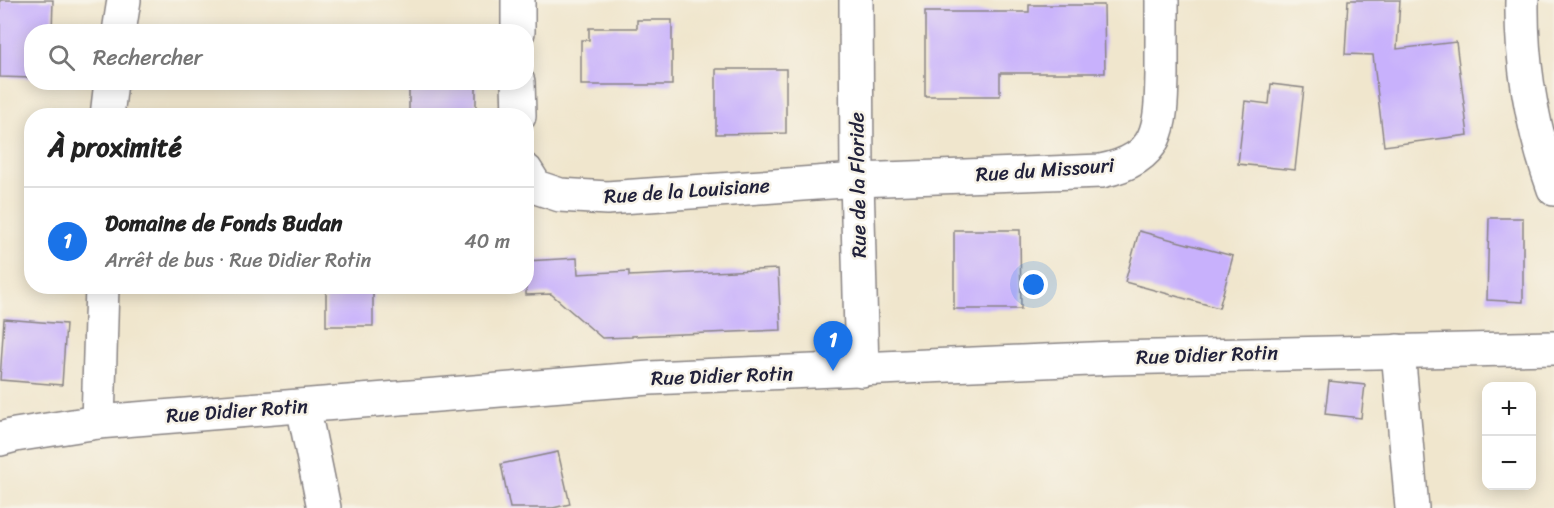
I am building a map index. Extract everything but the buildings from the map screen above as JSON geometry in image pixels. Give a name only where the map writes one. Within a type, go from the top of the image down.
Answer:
[{"type":"street","points":[[120,24],[124,0]]},
{"type":"street","points":[[518,0],[518,24]]},
{"type":"street","name":"Rue de la Floride","points":[[856,0],[857,180],[862,370]]},
{"type":"street","name":"Rue du Missouri","points":[[857,180],[1101,171],[1116,168],[1138,158],[1158,131],[1162,99],[1162,0]]},
{"type":"street","points":[[1522,0],[1522,29],[1530,103],[1539,143],[1554,189]]},
{"type":"street","points":[[109,108],[110,90]]},
{"type":"street","points":[[518,90],[519,108]]},
{"type":"street","name":"Rue de la Louisiane","points":[[534,184],[536,187],[560,195],[607,198],[857,180]]},
{"type":"street","points":[[98,422],[102,294]]},
{"type":"street","name":"Rue Didier Rotin","points":[[0,439],[98,422],[650,378],[1114,358],[1554,348]]},
{"type":"street","points":[[1398,351],[1412,508]]},
{"type":"street","points":[[303,406],[324,508]]},
{"type":"place","name":"Domaine de Fonds Budan","points":[[833,371]]}]
